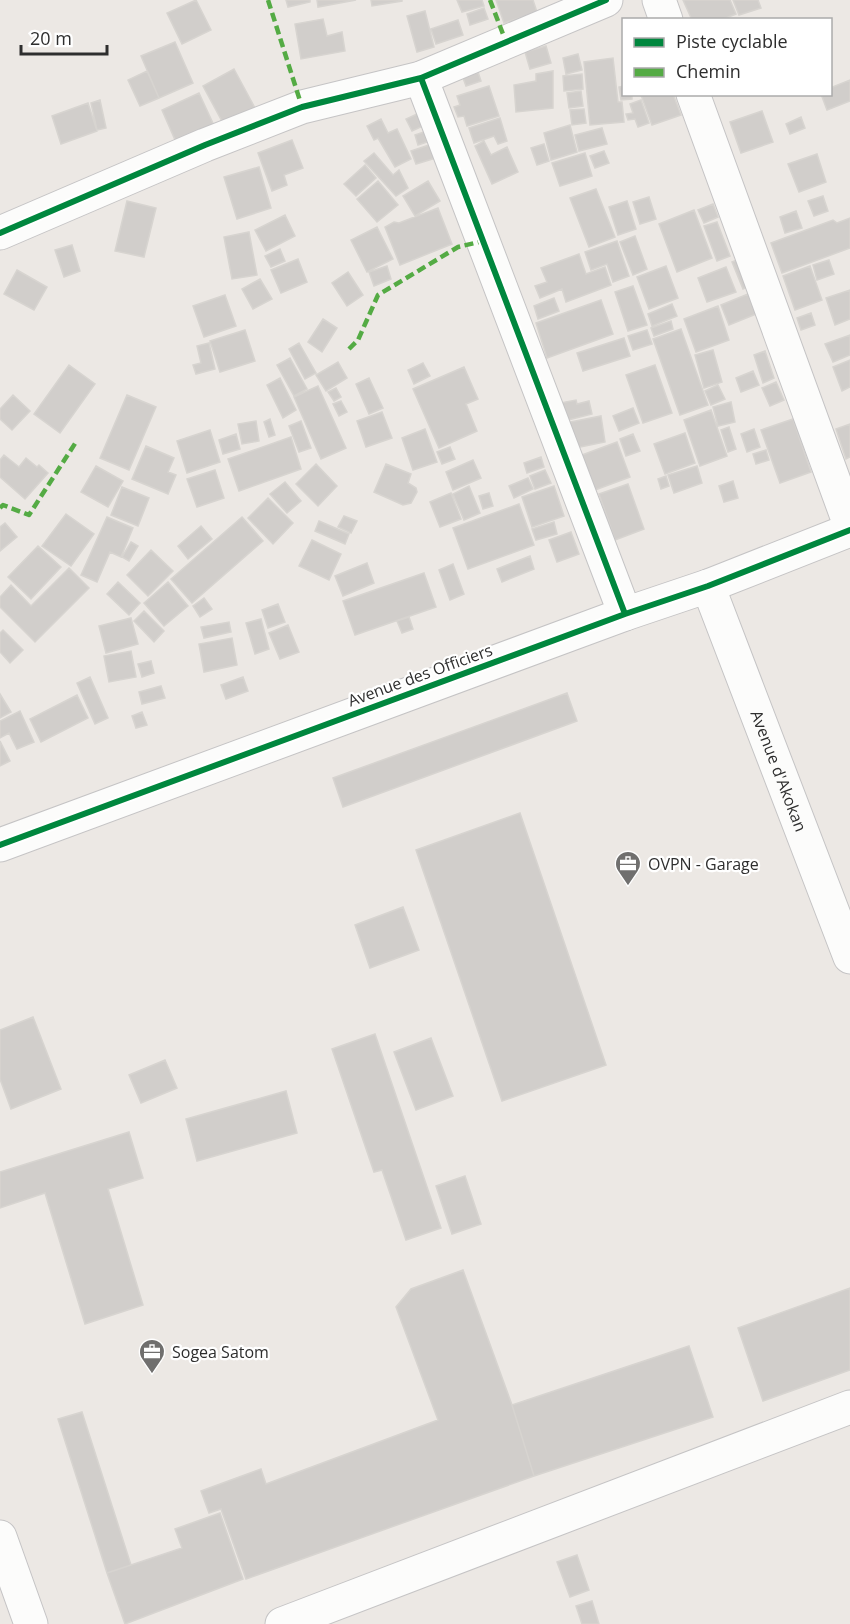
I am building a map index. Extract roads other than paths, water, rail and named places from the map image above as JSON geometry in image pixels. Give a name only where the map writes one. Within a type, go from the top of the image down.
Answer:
[{"type":"street","points":[[0,233],[205,145],[302,107],[421,78],[606,0]]},
{"type":"street","points":[[659,0],[665,18]]},
{"type":"street","points":[[421,78],[625,614]]},
{"type":"street","points":[[694,96],[850,525]]},
{"type":"street","name":"Avenue des Officiers","points":[[0,845],[625,614],[708,586],[850,530]]},
{"type":"street","name":"Avenue d'Akokan","points":[[708,586],[850,957]]},
{"type":"street","points":[[282,1624],[850,1407]]},
{"type":"street","points":[[0,1537],[31,1624]]},
{"type":"place","name":"OVPN - Garage","points":[[628,887]]},
{"type":"place","name":"Sogea Satom","points":[[152,1375]]}]
